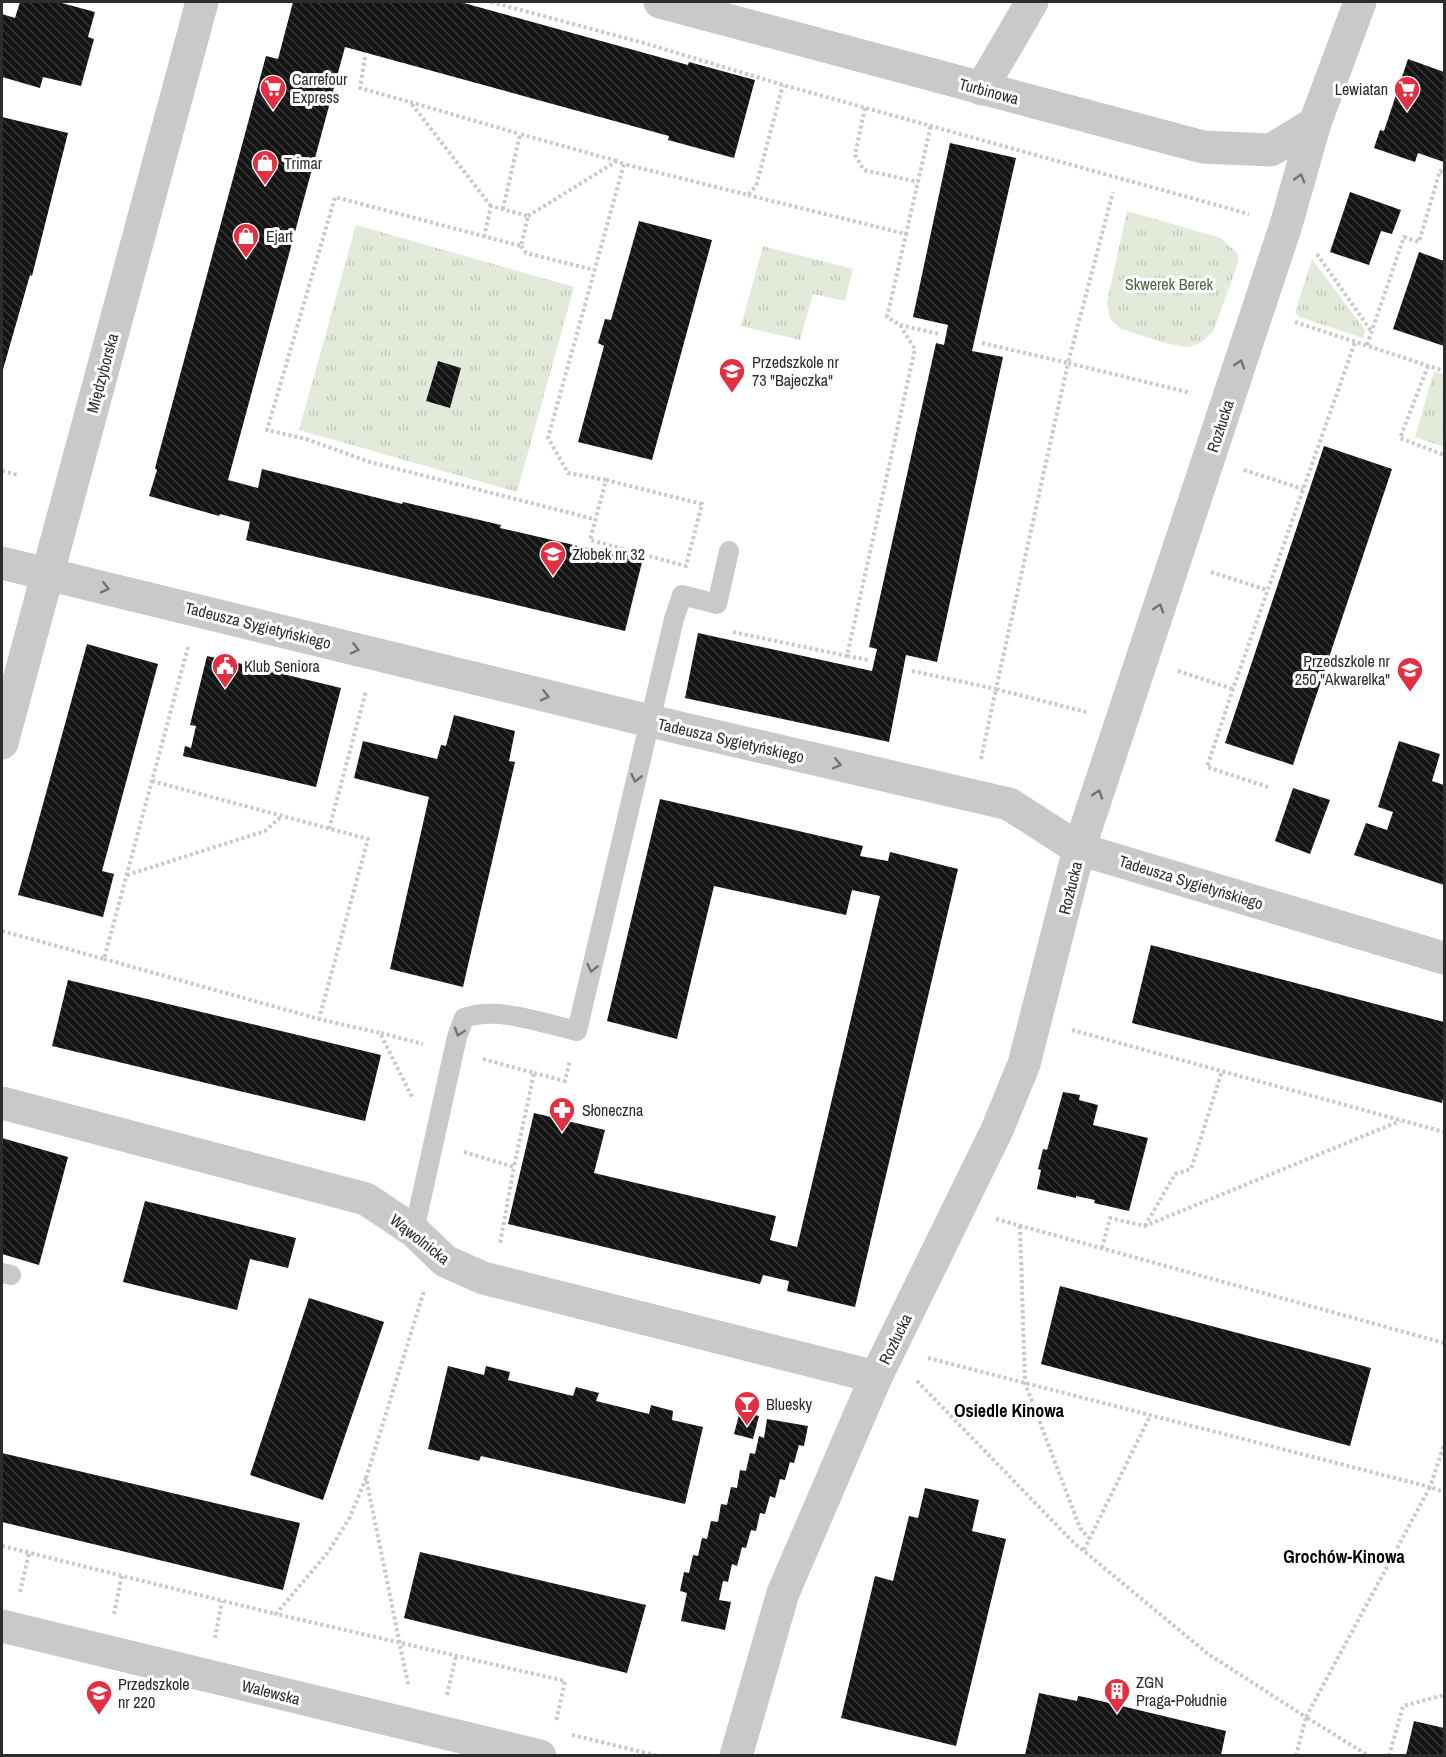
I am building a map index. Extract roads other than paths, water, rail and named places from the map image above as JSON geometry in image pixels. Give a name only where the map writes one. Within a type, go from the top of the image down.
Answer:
[{"type":"street","name":"Międzyborska","points":[[2,743],[202,2]]},
{"type":"street","name":"Turbinowa","points":[[660,2],[1203,147],[1271,150],[1315,123]]},
{"type":"street","points":[[981,89],[1032,2]]},
{"type":"street","name":"Rozłucka","points":[[736,1755],[783,1593],[876,1377],[997,1130],[1024,1064],[1079,849],[1286,225],[1315,123],[1360,2]]},
{"type":"street","name":"Tadeusza Sygietyńskiego","points":[[2,562],[650,721],[1009,804],[1079,849],[1444,957]]},
{"type":"street","name":"Wąwolnicka","points":[[2,1103],[366,1199],[414,1231],[445,1261],[483,1278],[876,1377]]},
{"type":"street","name":"Walewska","points":[[2,1626],[547,1743]]},
{"type":"lane","points":[[414,1231],[457,1037],[464,1018],[476,1014],[516,1017],[577,1031],[682,595],[717,604],[729,551]]},
{"type":"place","name":"Carrefour Express","points":[[273,111]]},
{"type":"place","name":"Lewiatan","points":[[1407,112]]},
{"type":"place","name":"Trimar","points":[[265,186]]},
{"type":"place","name":"Ejart","points":[[246,259]]},
{"type":"place","name":"Przedszkole nr 73 \"Bajeczka\"","points":[[732,394]]},
{"type":"place","name":"Żłobek nr 32","points":[[553,577]]},
{"type":"place","name":"Klub Seniora","points":[[225,689]]},
{"type":"place","name":"Przedszkole nr 250 \"Akwarelka\"","points":[[1410,693]]},
{"type":"place","name":"Słoneczna","points":[[562,1133]]},
{"type":"place","name":"Bluesky","points":[[747,1427]]},
{"type":"place","name":"ZGN Praga-Południe","points":[[1117,1714]]},
{"type":"place","name":"Przedszkole nr 220","points":[[99,1716]]},
{"type":"district","name":"Osiedle Kinowa","points":[[1009,1410]]},
{"type":"district","name":"Grochów-Kinowa","points":[[1344,1556]]},
{"type":"park label","name":"Skwerek Berek","points":[[1169,284]]}]
